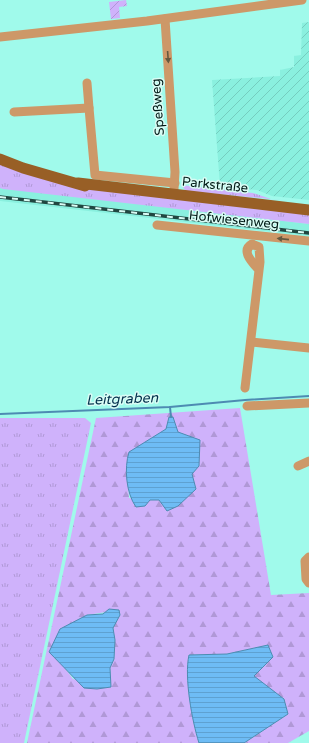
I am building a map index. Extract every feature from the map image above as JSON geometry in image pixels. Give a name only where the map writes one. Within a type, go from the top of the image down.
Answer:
[{"type":"main road","name":"Parkstraße","points":[[0,159],[23,168],[89,187],[117,188],[309,210]]},
{"type":"street","points":[[0,37],[165,19],[302,0]]},
{"type":"street","name":"Speßweg","points":[[165,19],[175,183],[173,195]]},
{"type":"street","points":[[87,82],[96,174],[175,183]]},
{"type":"street","points":[[14,112],[89,108]]},
{"type":"street","name":"Hofwiesenweg","points":[[157,225],[257,240],[309,242]]},
{"type":"street","points":[[245,388],[259,270],[248,256],[247,251],[250,245],[257,240]]},
{"type":"street","points":[[251,342],[309,348]]},
{"type":"street","points":[[247,406],[309,403]]},
{"type":"street","points":[[298,466],[309,461]]},
{"type":"street","points":[[309,557],[306,561],[306,579],[309,583]]},
{"type":"shaded area","points":[[309,22],[309,200],[272,196],[257,190],[220,186],[212,80],[280,76],[280,70],[294,67],[294,56],[301,55],[302,23]]},
{"type":"shaded area","points":[[0,188],[309,224],[309,236],[0,201]]},
{"type":"green space","points":[[126,0],[127,6],[119,7],[120,18],[111,19],[109,2]]},
{"type":"green space","points":[[0,164],[23,172],[309,214],[309,224],[3,189],[0,188]]},
{"type":"green space","points":[[181,185],[253,193],[271,199],[291,201],[186,191]]},
{"type":"green space","points":[[240,408],[271,595],[309,593],[309,731],[288,743],[244,743],[288,714],[284,699],[253,676],[273,657],[268,645],[227,654],[189,655],[187,675],[188,687],[199,743],[27,743],[96,418]],"holes":[[[169,417],[173,417],[196,489],[159,500],[129,498],[128,483],[155,436],[166,429]],[[119,610],[120,615],[113,628],[115,640],[114,659],[110,668],[111,687],[73,679],[65,668],[87,615]]]},
{"type":"green space","points":[[0,418],[85,418],[91,423],[24,743],[0,743]]},
{"type":"water","points":[[169,417],[173,417],[178,432],[200,440],[199,466],[192,474],[196,489],[178,506],[167,511],[159,500],[150,500],[145,506],[136,507],[130,495],[126,473],[129,452],[166,429]]},
{"type":"water","points":[[109,609],[119,610],[120,615],[113,628],[115,640],[114,659],[110,668],[111,687],[97,689],[84,688],[49,652],[60,629],[87,615],[103,614]]},
{"type":"water","points":[[268,645],[273,657],[254,676],[284,699],[288,714],[244,743],[199,743],[188,687],[187,675],[189,655],[227,654]]},
{"type":"waterway","name":"Leitgraben","points":[[0,414],[170,407],[309,396]]},
{"type":"waterway","points":[[170,407],[171,417]]},
{"type":"railway","points":[[0,197],[309,233]]}]
